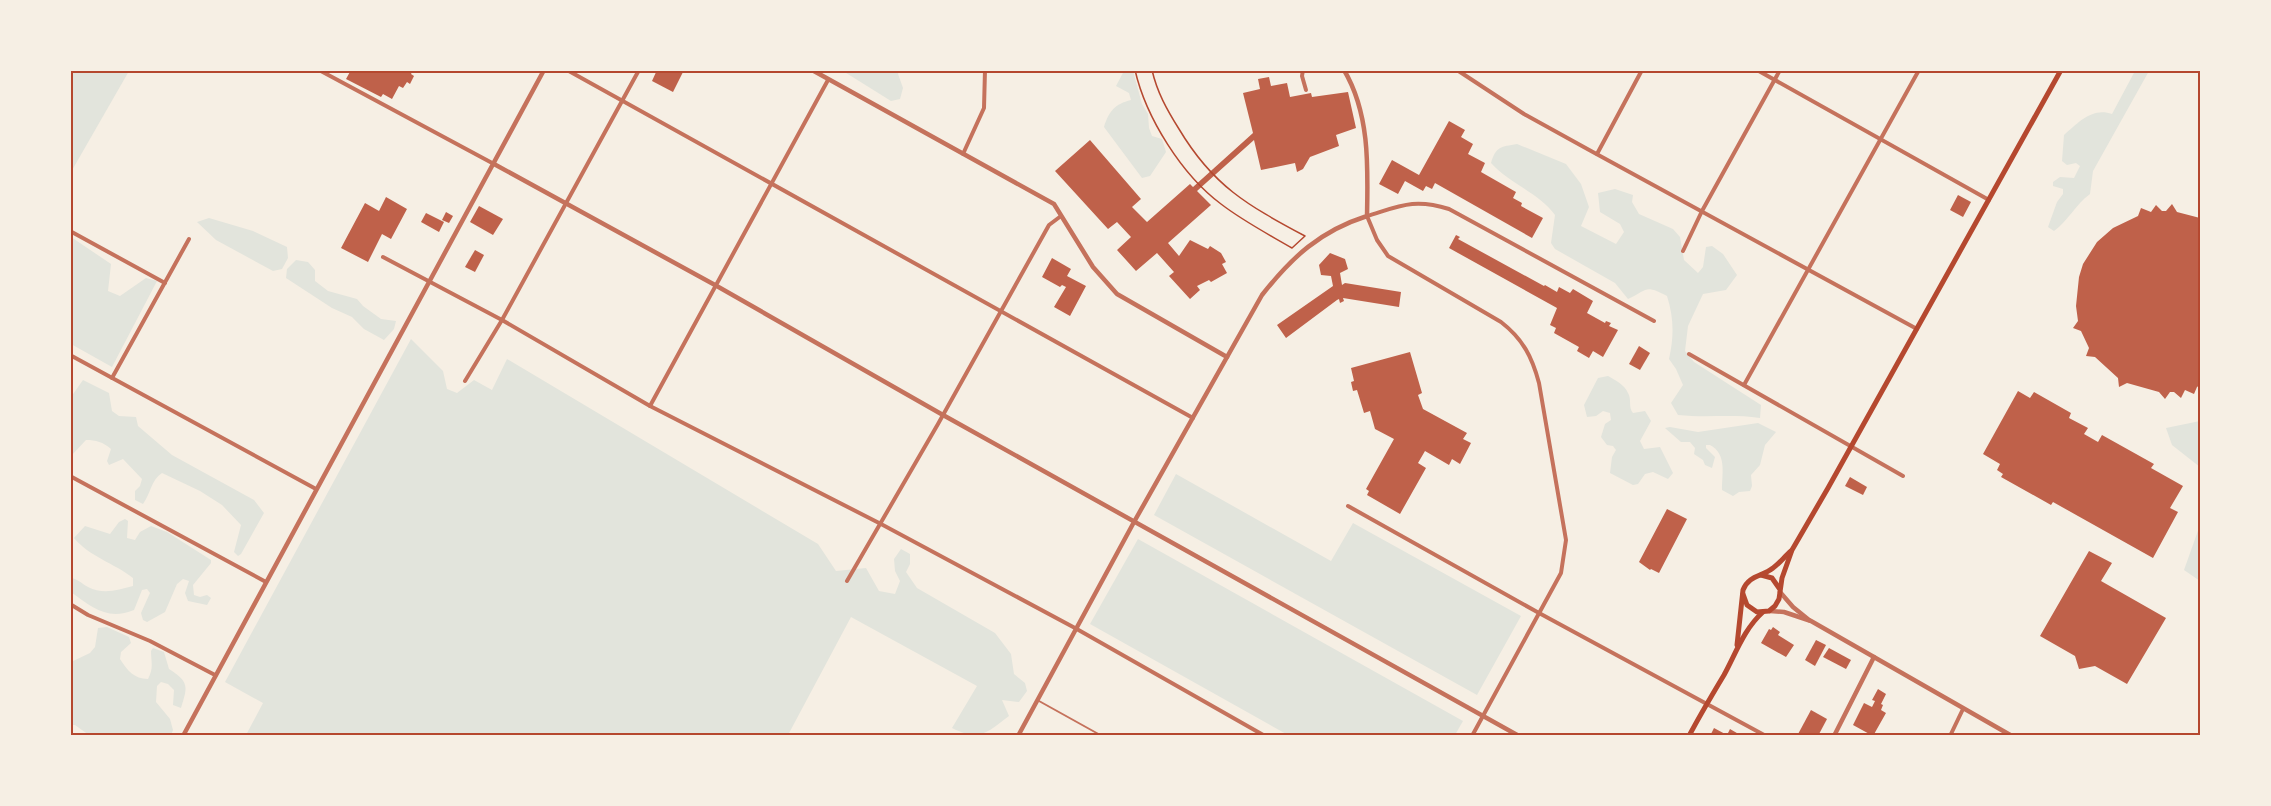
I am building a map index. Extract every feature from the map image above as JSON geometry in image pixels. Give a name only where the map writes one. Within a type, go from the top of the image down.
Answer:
[{"type":"main road","points":[[1689,735],[1725,672],[1736,647],[1757,618],[1778,603],[1792,550],[2061,70]]},
{"type":"main road","points":[[1736,647],[1746,582],[1770,570],[1792,550]]},
{"type":"main road","points":[[1756,576],[1764,575],[1772,578],[1780,591]]},
{"type":"main road","points":[[1743,594],[1750,608],[1766,611]]},
{"type":"street","points":[[319,70],[715,285],[1134,522],[1519,735]]},
{"type":"street","points":[[183,735],[544,70]]},
{"type":"street","points":[[567,70],[1193,418]]},
{"type":"street","points":[[465,381],[502,320],[639,70]]},
{"type":"street","points":[[812,70],[1054,204],[1093,267],[1117,294],[1227,357]]},
{"type":"street","points":[[963,154],[984,108],[985,70]]},
{"type":"street","points":[[1303,70],[1302,76],[1306,90]]},
{"type":"street","points":[[1344,70],[1356,94],[1366,134],[1367,216],[1377,240],[1388,256],[1516,333],[1533,362],[1539,383],[1566,540],[1561,573],[1472,735]]},
{"type":"street","points":[[1457,70],[1524,114],[1917,329]]},
{"type":"street","points":[[1597,154],[1642,70]]},
{"type":"street","points":[[1757,70],[1990,200]]},
{"type":"street","points":[[1683,251],[1702,211],[1780,70]]},
{"type":"street","points":[[1744,385],[1919,70]]},
{"type":"street","points":[[650,406],[828,80]]},
{"type":"street","points":[[1017,735],[1262,295],[1308,245],[1346,223],[1407,203],[1428,202],[1449,208],[1654,321]]},
{"type":"street","points":[[847,581],[1049,225],[1062,216]]},
{"type":"street","points":[[70,231],[165,282]]},
{"type":"street","points":[[112,378],[189,239]]},
{"type":"street","points":[[383,257],[502,320],[650,406],[880,524],[1075,628],[1264,735]]},
{"type":"street","points":[[1689,354],[1903,476]]},
{"type":"street","points":[[70,355],[316,489]]},
{"type":"street","points":[[70,476],[266,582]]},
{"type":"street","points":[[1348,506],[1539,613],[1766,735]]},
{"type":"street","points":[[1780,591],[1792,607],[1811,621],[2012,735]]},
{"type":"street","points":[[70,604],[88,615],[150,640],[215,675]]},
{"type":"street","points":[[1766,611],[1784,612],[1811,621]]},
{"type":"street","points":[[1834,735],[1874,657]]},
{"type":"street","points":[[1950,735],[1963,709]]},
{"type":"lane","points":[[1036,700],[1102,735]]},
{"type":"path","points":[[1135,70],[1140,90],[1152,117],[1174,153],[1200,186],[1239,217],[1292,248],[1305,236],[1268,217],[1233,194],[1207,171],[1193,153],[1163,104],[1152,70]]},
{"type":"shaded area","points":[[70,71],[129,71],[71,172]]},
{"type":"shaded area","points":[[843,71],[899,71],[903,88],[900,99],[891,101]]},
{"type":"shaded area","points":[[1124,71],[1133,71],[1142,104],[1148,114],[1152,136],[1162,139],[1166,152],[1150,176],[1142,178],[1104,127],[1113,109],[1131,100],[1129,93],[1116,86]]},
{"type":"shaded area","points":[[2135,71],[2149,71],[2093,171],[2090,194],[2054,231],[2048,227],[2057,202],[2063,194],[2063,189],[2053,186],[2053,182],[2060,177],[2074,178],[2080,166],[2076,163],[2067,165],[2062,161],[2064,135],[2092,114],[2105,112],[2112,114]]},
{"type":"shaded area","points":[[1517,144],[1566,164],[1581,184],[1589,207],[1581,226],[1616,244],[1624,232],[1620,224],[1600,212],[1598,193],[1615,189],[1633,195],[1632,202],[1639,214],[1673,229],[1680,237],[1684,260],[1698,273],[1703,267],[1706,247],[1712,246],[1723,254],[1737,275],[1726,290],[1703,294],[1688,326],[1685,351],[1694,362],[1761,405],[1760,418],[1678,415],[1671,403],[1683,385],[1669,359],[1672,328],[1667,296],[1650,289],[1628,299],[1615,283],[1555,249],[1551,243],[1555,215],[1541,201],[1491,163],[1497,150]]},
{"type":"shaded area","points":[[209,218],[253,231],[287,247],[288,258],[282,269],[273,271],[216,240],[197,222]]},
{"type":"shaded area","points":[[71,237],[111,264],[108,291],[120,296],[146,278],[157,281],[112,367],[71,344]]},
{"type":"shaded area","points":[[296,260],[308,262],[315,270],[315,281],[328,291],[357,299],[381,319],[396,321],[394,329],[384,340],[364,329],[352,317],[332,308],[286,278],[287,269]]},
{"type":"shaded area","points":[[411,339],[443,371],[447,389],[457,393],[474,380],[492,390],[507,359],[818,544],[836,571],[866,568],[879,591],[895,594],[900,581],[895,571],[894,559],[901,549],[910,554],[910,564],[906,572],[917,588],[995,633],[1011,654],[1014,674],[1025,683],[1027,691],[1019,702],[1002,700],[1009,716],[982,734],[969,734],[952,728],[977,686],[851,617],[788,735],[246,735],[263,703],[225,682]]},
{"type":"shaded area","points":[[1608,376],[1627,390],[1633,413],[1645,411],[1651,421],[1640,441],[1644,449],[1660,447],[1673,473],[1668,479],[1653,472],[1645,474],[1638,484],[1633,485],[1610,473],[1612,457],[1616,450],[1613,446],[1607,445],[1601,437],[1605,424],[1611,420],[1610,413],[1603,411],[1596,416],[1587,417],[1584,405],[1598,378]]},
{"type":"shaded area","points":[[83,380],[109,393],[112,411],[119,416],[136,417],[138,426],[172,455],[254,500],[264,513],[241,554],[238,556],[234,552],[241,525],[222,505],[200,491],[162,473],[156,479],[143,504],[135,500],[135,491],[142,479],[123,459],[109,465],[107,461],[111,449],[105,445],[86,440],[71,456],[71,397]]},
{"type":"shaded area","points":[[2200,421],[2200,467],[2172,445],[2166,428]]},
{"type":"shaded area","points":[[1758,423],[1776,432],[1765,445],[1760,465],[1751,475],[1750,491],[1739,492],[1733,496],[1722,490],[1722,464],[1719,453],[1715,449],[1706,445],[1715,457],[1712,468],[1705,465],[1703,460],[1694,454],[1695,448],[1690,442],[1681,442],[1665,428],[1698,432]]},
{"type":"shaded area","points":[[1176,474],[1331,561],[1353,523],[1521,616],[1477,695],[1154,515]]},
{"type":"shaded area","points":[[125,519],[128,521],[127,538],[135,540],[140,532],[151,526],[167,532],[211,560],[193,585],[194,595],[200,597],[207,595],[211,598],[207,605],[188,601],[185,593],[189,581],[183,579],[177,584],[165,612],[147,622],[143,620],[141,613],[150,593],[147,589],[142,590],[134,610],[116,614],[100,611],[71,592],[71,578],[99,591],[133,586],[133,578],[87,550],[74,538],[85,526],[110,534],[119,522]]},
{"type":"shaded area","points":[[2200,525],[2200,581],[2184,570]]},
{"type":"shaded area","points":[[1138,539],[1463,721],[1455,735],[1288,735],[1090,624]]},
{"type":"shaded area","points":[[107,627],[129,637],[131,643],[121,652],[120,659],[131,673],[148,679],[152,668],[151,651],[153,648],[164,652],[169,669],[183,681],[186,689],[181,708],[173,705],[174,690],[168,684],[161,682],[157,686],[156,702],[170,719],[173,730],[171,735],[142,733],[129,736],[89,735],[75,725],[71,725],[71,662],[90,653],[95,647],[98,628]]},
{"type":"building","points":[[351,70],[413,70],[411,74],[414,76],[410,84],[407,82],[403,88],[399,86],[392,99],[383,94],[381,97],[346,79]]},
{"type":"building","points":[[657,70],[684,70],[673,92],[652,81]]},
{"type":"building","points":[[1269,77],[1271,86],[1287,83],[1290,97],[1311,93],[1312,97],[1348,92],[1356,128],[1336,135],[1339,146],[1310,157],[1303,169],[1297,172],[1295,163],[1261,170],[1254,140],[1197,191],[1211,205],[1168,243],[1179,256],[1190,240],[1208,249],[1210,246],[1221,253],[1226,262],[1222,264],[1227,273],[1211,282],[1209,280],[1197,286],[1200,290],[1190,299],[1169,276],[1174,272],[1157,253],[1136,271],[1117,250],[1131,237],[1117,222],[1108,229],[1055,171],[1090,140],[1141,199],[1132,207],[1147,222],[1190,184],[1193,187],[1253,133],[1243,93],[1260,89],[1258,79]]},
{"type":"building","points":[[1449,121],[1465,130],[1461,137],[1473,144],[1468,154],[1485,163],[1481,172],[1516,192],[1513,198],[1522,203],[1521,206],[1543,218],[1532,238],[1435,183],[1432,189],[1426,186],[1423,191],[1405,181],[1398,194],[1379,184],[1392,160],[1419,175]]},
{"type":"building","points":[[1958,195],[1971,202],[1963,217],[1950,210]]},
{"type":"building","points":[[386,197],[407,209],[391,239],[382,234],[368,262],[341,248],[365,203],[379,211]]},
{"type":"building","points":[[2172,204],[2177,212],[2200,218],[2200,385],[2194,394],[2185,390],[2181,398],[2174,392],[2170,392],[2165,399],[2159,392],[2127,383],[2119,387],[2118,378],[2095,357],[2086,356],[2089,348],[2081,331],[2073,328],[2078,321],[2076,306],[2079,277],[2083,264],[2097,242],[2113,228],[2138,216],[2141,208],[2151,212],[2156,205],[2162,211],[2166,211]]},
{"type":"building","points":[[479,206],[503,219],[493,235],[470,222]]},
{"type":"building","points":[[446,212],[453,216],[449,223],[442,220]]},
{"type":"building","points":[[426,213],[444,222],[439,232],[421,222]]},
{"type":"building","points":[[1456,235],[1460,237],[1458,239],[1544,286],[1557,292],[1559,287],[1570,293],[1573,289],[1593,301],[1587,313],[1605,323],[1606,321],[1611,323],[1609,326],[1618,330],[1603,357],[1593,351],[1589,358],[1577,351],[1579,347],[1554,333],[1556,328],[1550,325],[1557,308],[1449,248]]},
{"type":"building","points":[[475,250],[484,255],[475,272],[465,267]]},
{"type":"building","points":[[1330,253],[1345,259],[1348,269],[1340,273],[1342,285],[1345,283],[1401,292],[1399,307],[1343,298],[1344,301],[1340,303],[1339,299],[1286,338],[1277,325],[1333,286],[1331,276],[1321,275],[1319,265]]},
{"type":"building","points":[[1052,258],[1071,269],[1067,276],[1086,286],[1070,316],[1054,307],[1066,287],[1062,285],[1060,287],[1042,277]]},
{"type":"building","points":[[1639,346],[1650,353],[1640,370],[1629,364]]},
{"type":"building","points":[[1410,352],[1422,393],[1418,395],[1423,409],[1467,433],[1463,439],[1471,443],[1460,464],[1452,459],[1449,465],[1425,451],[1418,463],[1426,468],[1400,514],[1367,495],[1369,491],[1366,489],[1394,439],[1375,429],[1370,411],[1364,413],[1357,390],[1353,391],[1351,382],[1354,381],[1351,368]]},
{"type":"building","points":[[2018,391],[2030,398],[2034,392],[2071,413],[2069,418],[2088,428],[2084,434],[2098,442],[2102,435],[2154,464],[2151,468],[2183,486],[2170,508],[2178,512],[2153,558],[2053,502],[2051,505],[2001,477],[2003,474],[1997,470],[2000,464],[1983,454]]},
{"type":"building","points":[[1850,477],[1867,487],[1863,495],[1845,486]]},
{"type":"building","points":[[1667,509],[1687,519],[1659,573],[1639,562]]},
{"type":"building","points":[[2089,551],[2112,563],[2101,581],[2166,618],[2127,684],[2095,666],[2079,669],[2075,656],[2040,636]]},
{"type":"building","points":[[1773,627],[1780,632],[1778,635],[1794,645],[1786,657],[1761,643],[1769,629]]},
{"type":"building","points":[[1816,640],[1826,645],[1815,666],[1805,660]]},
{"type":"building","points":[[1829,648],[1851,660],[1846,669],[1823,657]]},
{"type":"building","points":[[1878,689],[1886,694],[1881,710],[1886,713],[1873,736],[1853,725],[1864,703],[1872,707],[1875,701],[1872,700]]},
{"type":"building","points":[[1811,710],[1827,719],[1818,736],[1797,736]]},
{"type":"building","points":[[1714,728],[1727,735],[1730,729],[1742,736],[1710,736]]}]
